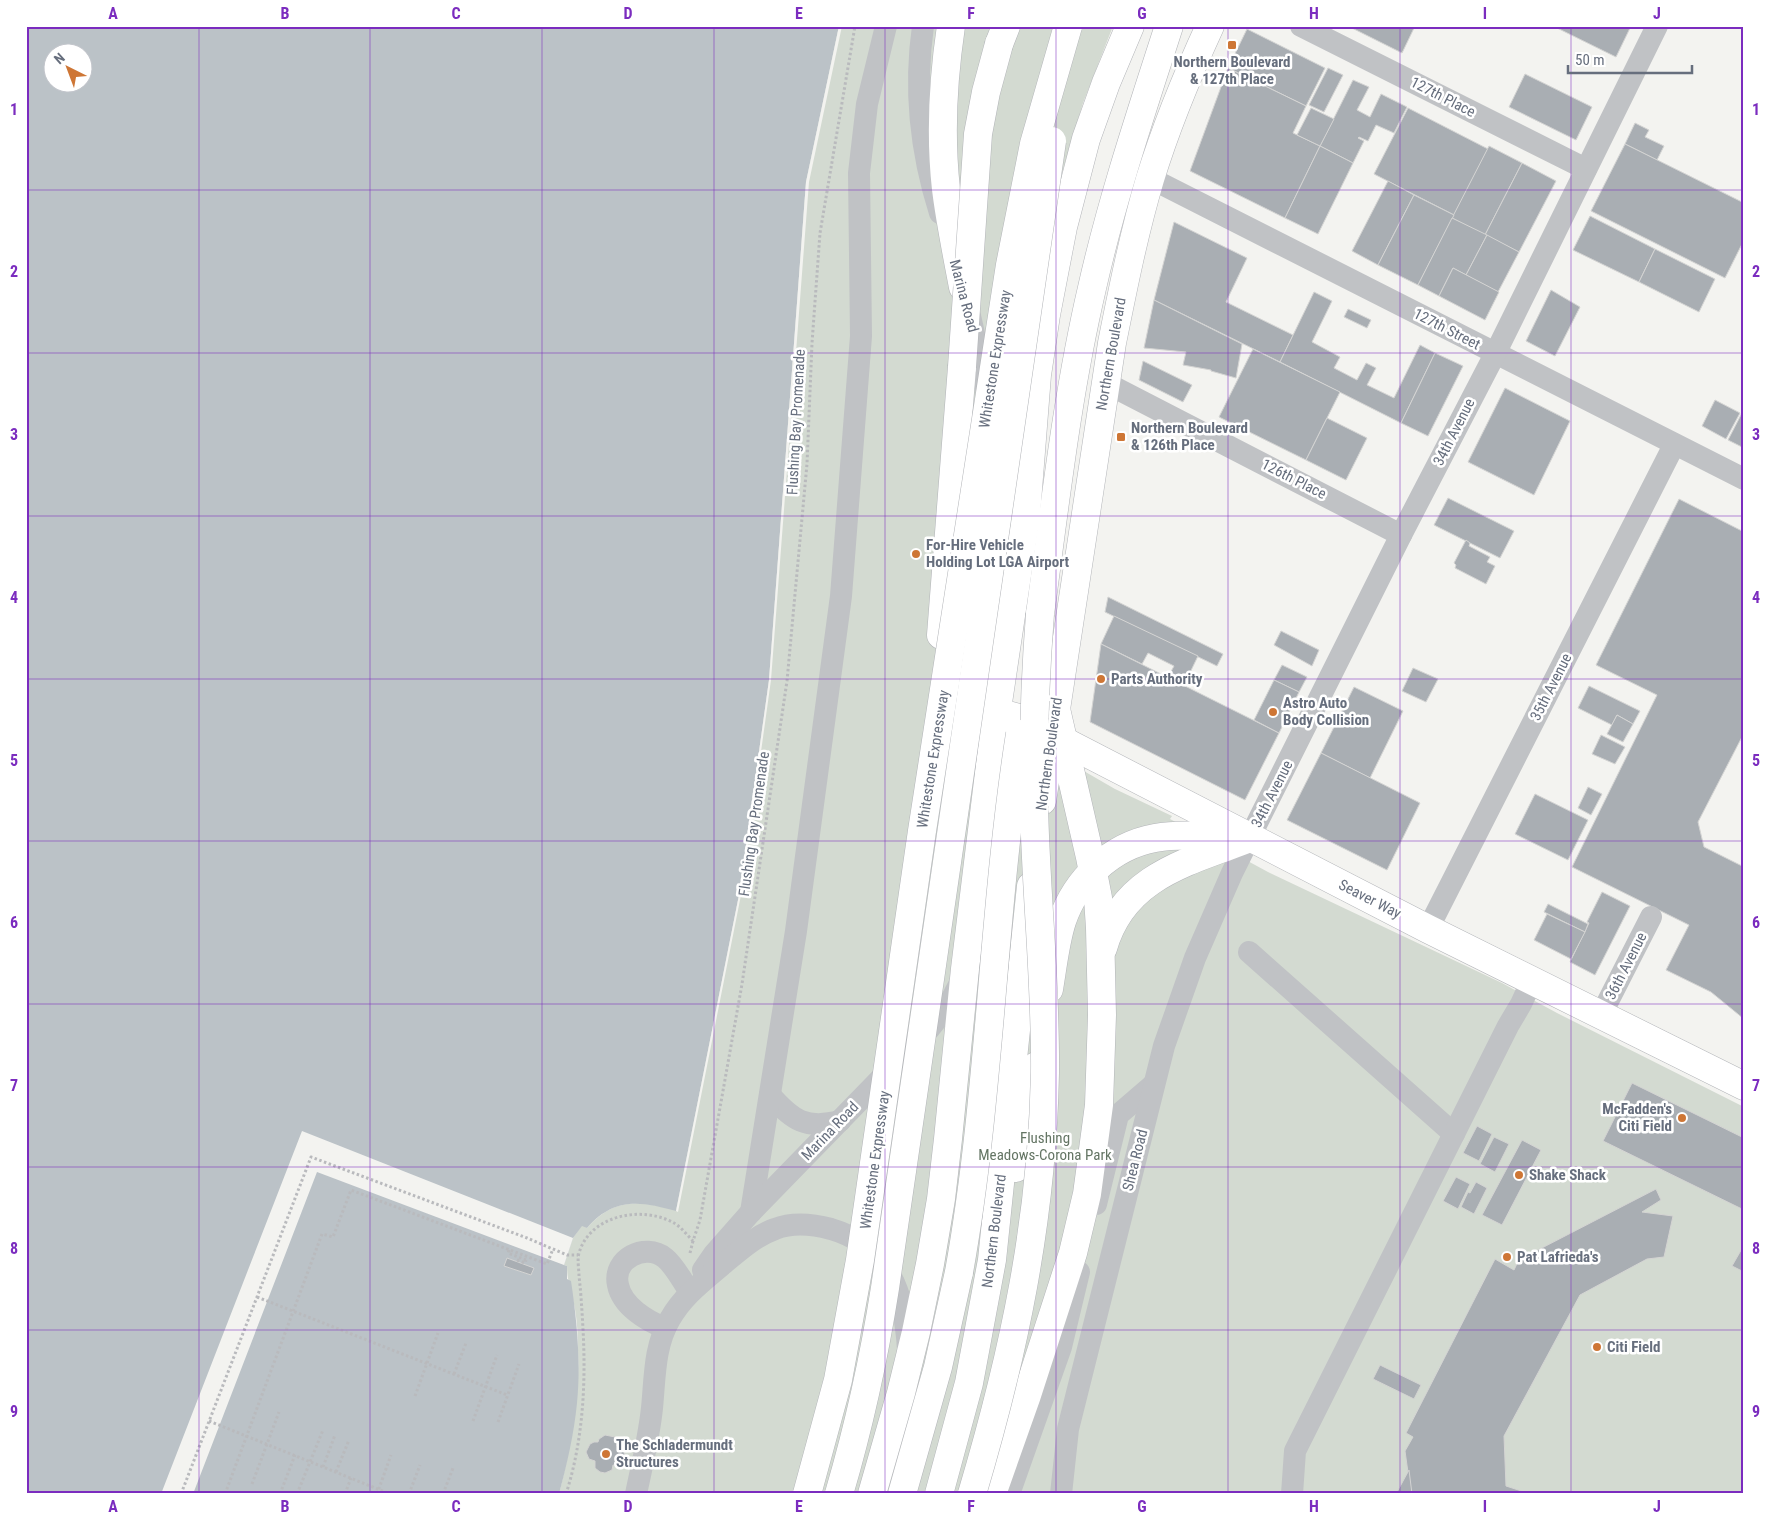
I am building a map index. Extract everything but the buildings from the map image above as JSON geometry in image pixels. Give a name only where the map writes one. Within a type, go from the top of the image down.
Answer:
[{"type":"main road","points":[[951,26],[943,98],[944,150],[947,197],[963,287]]},
{"type":"main road","name":"Whitestone Expressway","points":[[807,1494],[830,1412],[850,1321],[922,831],[1010,265],[1034,144],[1068,26]]},
{"type":"main road","points":[[839,1494],[866,1391],[885,1288],[1046,184],[1059,98],[1073,26]]},
{"type":"main road","points":[[876,1481],[908,1364],[930,1264],[942,1192],[965,969],[996,716],[1026,515],[1037,374],[1051,286],[1063,227],[1086,139],[1130,26]]},
{"type":"main road","points":[[902,1494],[936,1375],[964,1242],[979,1128],[1011,799],[1040,614],[1062,449],[1083,328],[1106,230],[1169,26]]},
{"type":"main road","points":[[1141,113],[1174,26]]},
{"type":"main road","name":"Northern Boulevard","points":[[940,1490],[976,1353],[995,1238],[1027,915],[1057,728],[1112,343],[1128,263],[1150,178],[1181,94],[1210,26]]},
{"type":"main road","points":[[922,831],[948,554],[977,144],[986,92],[1003,32]]},
{"type":"main road","points":[[972,1494],[996,1412],[1020,1312],[1034,1221],[1041,1154],[1045,1080],[1044,1012],[1034,797],[1035,701],[1040,614]]},
{"type":"main road","name":"Seaver Way","points":[[996,716],[1004,714],[1057,728],[1250,838],[1744,1086]]},
{"type":"main road","points":[[992,1494],[1055,1311],[1080,1224],[1096,1134],[1102,1044],[1099,910],[1093,871],[1057,728]]},
{"type":"main road","points":[[976,1353],[1026,1126],[1059,931],[1072,900],[1093,871],[1116,852],[1150,839],[1179,836],[1250,838]]},
{"type":"main road","points":[[1101,957],[1105,942],[1119,912],[1141,887],[1173,868],[1250,838]]},
{"type":"street","points":[[751,1212],[796,931],[841,596],[861,336],[858,173],[867,104],[886,26]]},
{"type":"street","name":"Marina Road","points":[[922,26],[919,89],[923,140],[934,194],[963,287],[986,384],[1004,489],[1009,532],[1010,626]]},
{"type":"street","name":"127th Place","points":[[1301,26],[1586,169]]},
{"type":"street","name":"34th Avenue","points":[[1250,838],[1401,535],[1495,354],[1658,26]]},
{"type":"street","name":"127th Street","points":[[1150,178],[1744,479]]},
{"type":"street","name":"126th Place","points":[[1106,382],[1401,535]]},
{"type":"street","name":"35th Avenue","points":[[1428,929],[1674,445]]},
{"type":"street","name":"Shea Road","points":[[1061,1494],[1068,1429],[1171,1023],[1195,958],[1225,887],[1250,838]]},
{"type":"street","name":"36th Avenue","points":[[1601,1015],[1651,917]]},
{"type":"street","points":[[1249,952],[1454,1134]]},
{"type":"street","name":"Marina Road","points":[[636,1494],[651,1416],[659,1346],[665,1328],[676,1308],[690,1292],[714,1254],[751,1212],[918,1042],[941,1015],[955,994],[965,969]]},
{"type":"street","points":[[1292,1494],[1295,1451],[1532,980]]},
{"type":"street","points":[[1009,1494],[1060,1347],[1118,1115],[1154,1084]]},
{"type":"street","points":[[770,1095],[791,1116],[806,1123],[822,1125],[840,1121]]},
{"type":"street","name":"Marina Road","points":[[690,1292],[752,1241],[774,1229],[797,1224],[823,1227],[837,1231],[852,1237],[871,1249],[884,1264],[891,1276],[900,1299],[906,1324],[908,1364]]},
{"type":"street","points":[[665,1328],[646,1319],[623,1296],[617,1280],[624,1263],[629,1257],[641,1252],[648,1251],[660,1255],[670,1263],[690,1292]]},
{"type":"path","name":"Flushing Bay Promenade","points":[[578,1255],[584,1240],[602,1224],[624,1214],[653,1214],[675,1223],[693,1241],[700,1220],[742,984],[787,681],[807,464],[812,343],[820,233],[855,26]]},
{"type":"path","points":[[181,1494],[310,1157],[518,1234],[567,1255],[578,1255],[583,1330],[583,1409],[566,1494]]},
{"type":"path","points":[[226,1494],[322,1234],[333,1237],[351,1190],[547,1264],[553,1249]]},
{"type":"path","points":[[509,1250],[508,1253],[526,1260],[525,1263],[517,1260]]},
{"type":"path","points":[[257,1297],[507,1395]]},
{"type":"path","points":[[415,1396],[438,1333]]},
{"type":"path","points":[[454,1374],[466,1343]]},
{"type":"path","points":[[473,1421],[497,1355]]},
{"type":"path","points":[[498,1422],[519,1364]]},
{"type":"path","points":[[252,1484],[279,1412]]},
{"type":"path","points":[[209,1421],[390,1494]]},
{"type":"path","points":[[297,1494],[322,1430]]},
{"type":"path","points":[[324,1467],[336,1435]]},
{"type":"path","points":[[336,1472],[349,1440]]},
{"type":"path","points":[[280,1494],[295,1455]]},
{"type":"path","points":[[377,1494],[391,1455]]},
{"type":"path","points":[[409,1494],[420,1465]]},
{"type":"path","points":[[443,1494],[453,1468]]},
{"type":"path","points":[[345,1494],[351,1478]]},
{"type":"green space","name":"Flushing Meadows-Corona Park","points":[[839,26],[1113,26],[1083,103],[1058,186],[985,714],[1115,789],[1172,816],[1170,819],[1268,872],[1502,983],[1557,1013],[1744,1107],[1744,1494],[559,1494],[574,1422],[578,1386],[576,1315],[568,1280],[567,1266],[564,1265],[573,1238],[582,1225],[587,1228],[607,1211],[628,1204],[651,1205],[676,1210],[739,895],[769,680],[806,182]]},
{"type":"shaded area","points":[[26,26],[839,26],[806,182],[769,680],[739,895],[676,1211],[651,1205],[628,1204],[607,1211],[587,1228],[582,1226],[573,1238],[564,1265],[567,1266],[567,1279],[571,1281],[577,1327],[579,1373],[574,1426],[559,1494],[26,1494]]},
{"type":"pier","points":[[839,26],[842,26],[809,182],[771,680],[741,895],[678,1212],[676,1211],[739,895],[769,680],[806,182]]},
{"type":"pier","points":[[302,1131],[573,1238],[564,1265],[317,1172],[193,1494],[161,1494]]},
{"type":"place","name":"Northern Boulevard & 127th Place","points":[[1232,45]]},
{"type":"place","name":"Northern Boulevard & 126th Place","points":[[1121,437]]},
{"type":"place","name":"For-Hire Vehicle Holding Lot LGA Airport","points":[[916,554]]},
{"type":"place","name":"Parts Authority","points":[[1101,679]]},
{"type":"place","name":"Astro Auto Body Collision","points":[[1273,712]]},
{"type":"place","name":"McFadden's Citi Field","points":[[1682,1118]]},
{"type":"place","name":"Shake Shack","points":[[1519,1175]]},
{"type":"place","name":"Pat Lafrieda's","points":[[1507,1257]]},
{"type":"place","name":"Citi Field","points":[[1597,1347]]},
{"type":"place","name":"The Schladermundt Structures","points":[[606,1454]]}]
